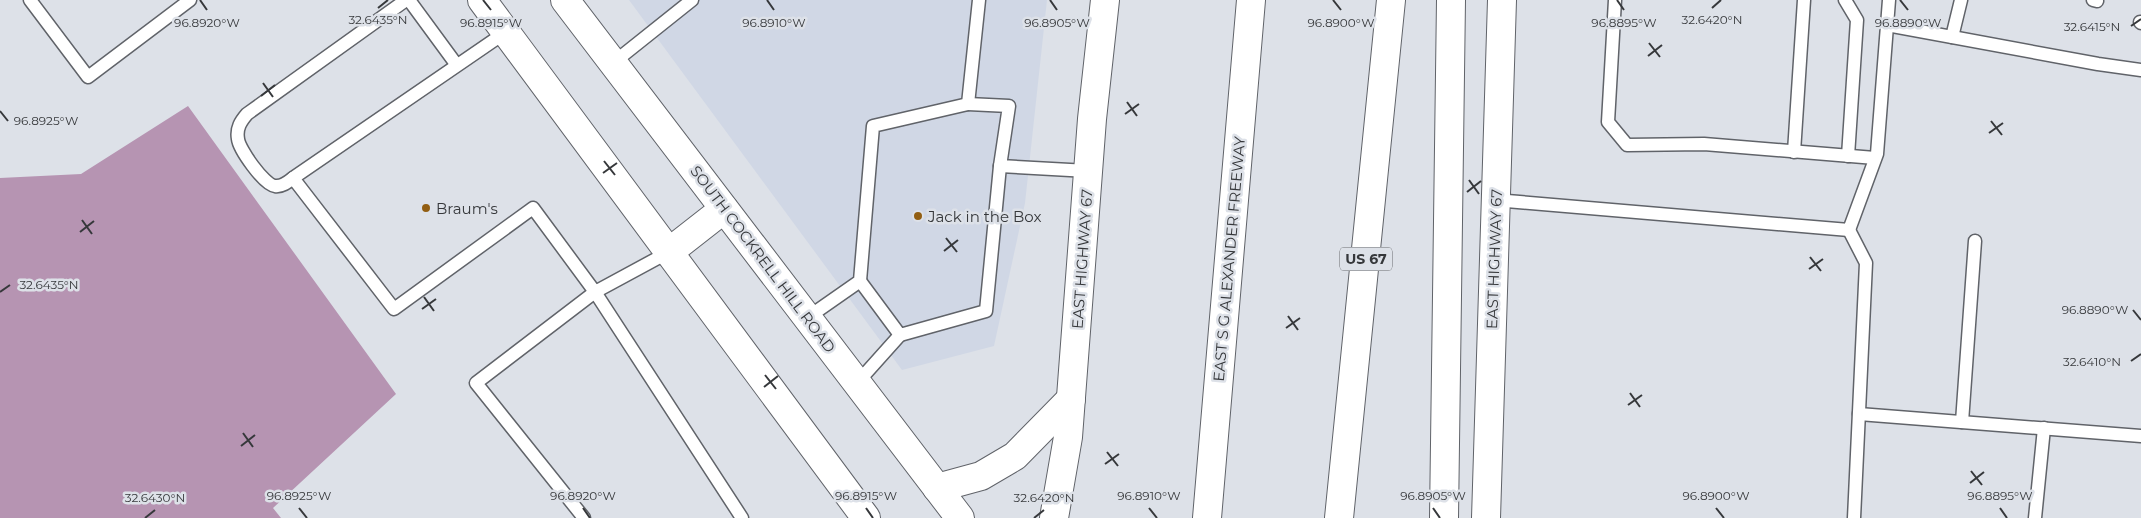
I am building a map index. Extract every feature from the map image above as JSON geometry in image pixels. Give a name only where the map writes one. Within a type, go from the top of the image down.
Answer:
[{"type":"main road","points":[[482,0],[866,518]]},
{"type":"main road","name":"SOUTH COCKRELL HILL ROAD","points":[[565,0],[960,518]]},
{"type":"main road","name":"EAST HIGHWAY 67","points":[[1054,518],[1068,437],[1072,399],[1088,171],[1105,0]]},
{"type":"main road","name":"EAST S G ALEXANDER FREEWAY","points":[[1206,518],[1251,0]]},
{"type":"main road","name":"US 67","points":[[1339,518],[1391,0]]},
{"type":"main road","points":[[1444,518],[1451,0]]},
{"type":"main road","name":"EAST HIGHWAY 67","points":[[1486,518],[1502,0]]},
{"type":"main road","points":[[669,252],[724,209]]},
{"type":"main road","points":[[937,488],[981,476],[1015,456],[1072,399]]},
{"type":"lane","points":[[30,0],[88,77],[190,0]]},
{"type":"lane","points":[[456,64],[408,0],[247,114],[239,125],[238,139],[244,152],[264,180],[277,186],[285,184],[456,64],[506,32]]},
{"type":"lane","points":[[614,63],[692,0]]},
{"type":"lane","points":[[968,104],[979,0]]},
{"type":"lane","points":[[1614,0],[1608,122],[1626,145],[1704,144],[1875,158]]},
{"type":"lane","points":[[1794,152],[1804,0]]},
{"type":"lane","points":[[1845,0],[1857,20],[1848,156]]},
{"type":"lane","points":[[1854,518],[1866,263],[1849,230],[1877,154],[1889,0]]},
{"type":"lane","points":[[1952,37],[1961,0]]},
{"type":"lane","points":[[1887,25],[2141,70]]},
{"type":"lane","points":[[857,383],[900,335],[986,310],[1000,166],[1010,106],[968,104],[873,126],[860,281],[900,335]]},
{"type":"lane","points":[[1000,166],[1088,171]]},
{"type":"lane","points":[[293,178],[394,308],[533,208],[595,292],[742,518]]},
{"type":"lane","points":[[1495,200],[1849,230]]},
{"type":"lane","points":[[1962,422],[1976,241]]},
{"type":"lane","points":[[584,518],[476,383],[595,292],[669,252]]},
{"type":"lane","points":[[808,318],[860,281]]},
{"type":"lane","points":[[1860,414],[2141,436]]},
{"type":"lane","points":[[2035,518],[2044,428]]},
{"type":"shaded area","points":[[629,0],[1047,0],[1025,203],[994,346],[902,370]]},
{"type":"shaded area","points":[[188,106],[396,394],[273,508],[281,518],[0,518],[0,178],[81,174]]},
{"type":"place","name":"Braum's","points":[[426,208]]},
{"type":"place","name":"Jack in the Box","points":[[918,216]]}]
